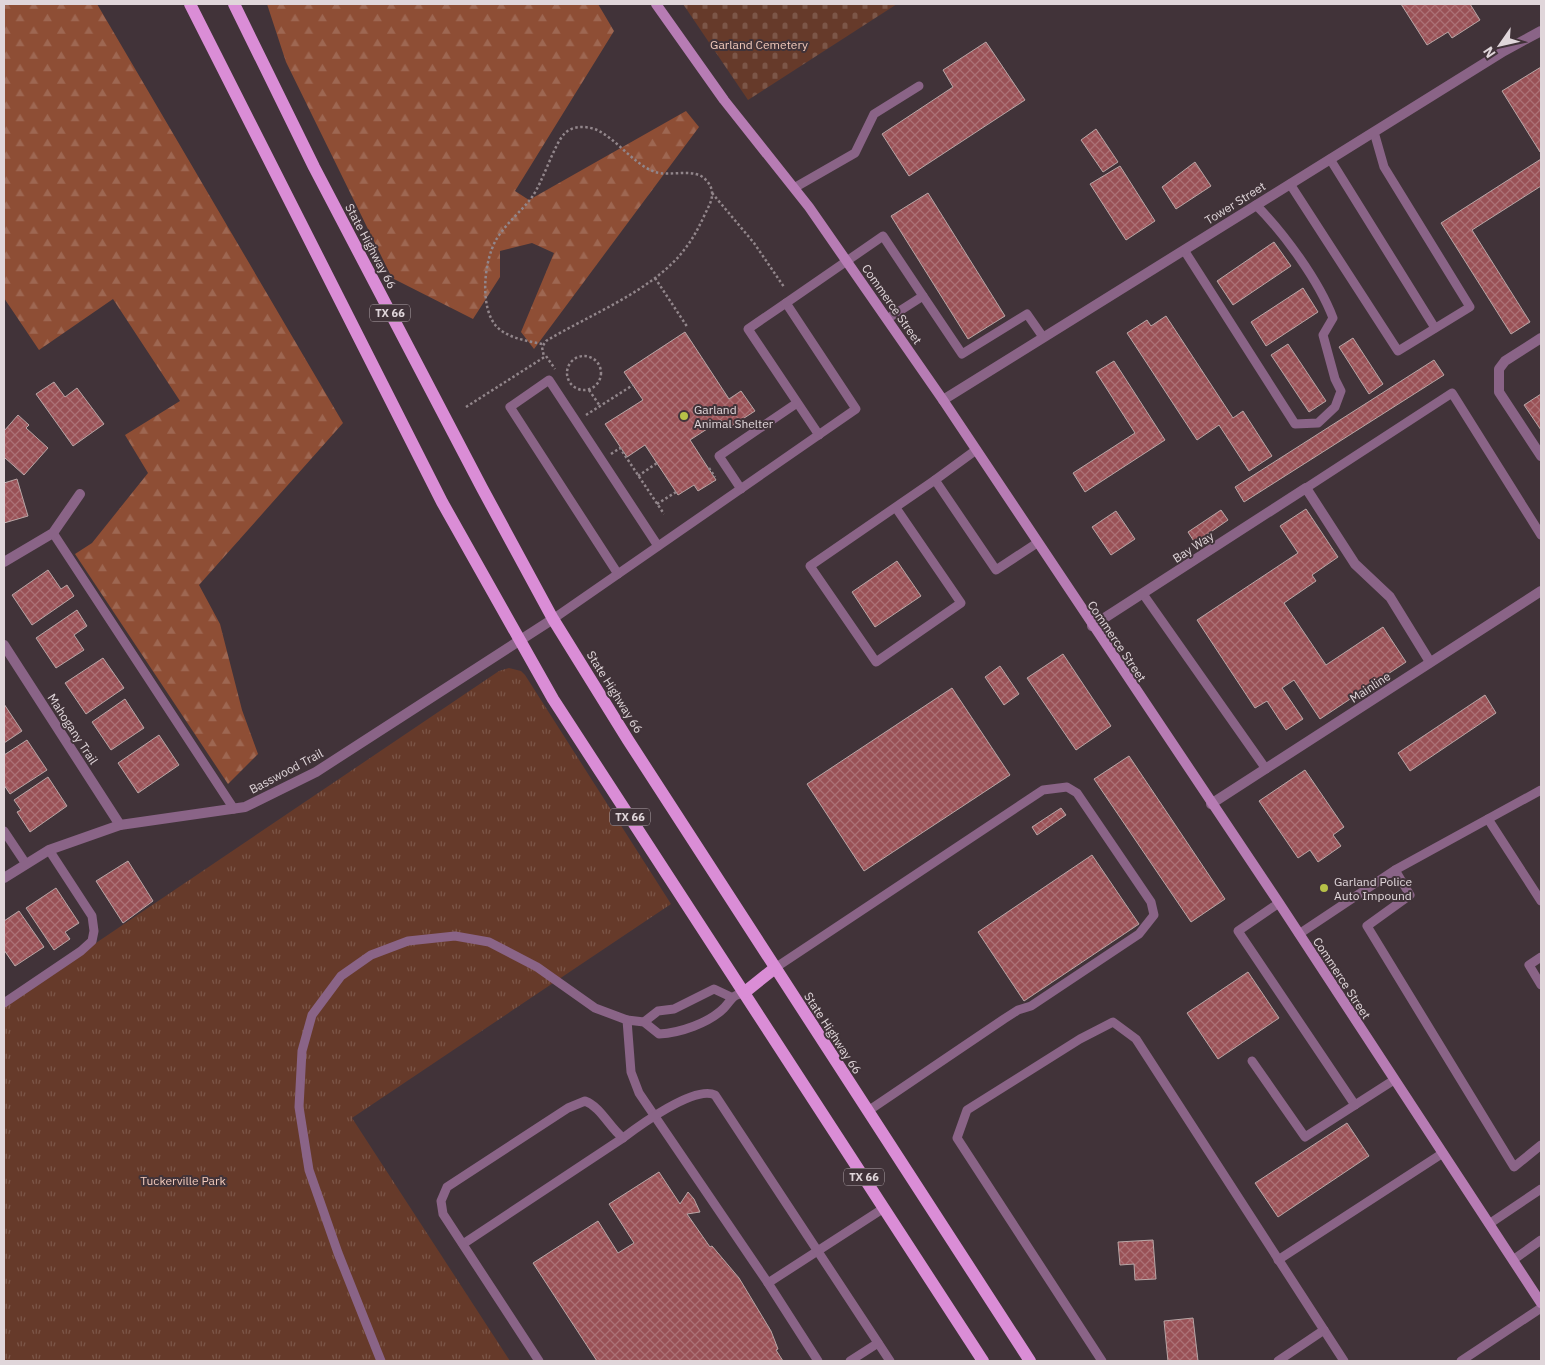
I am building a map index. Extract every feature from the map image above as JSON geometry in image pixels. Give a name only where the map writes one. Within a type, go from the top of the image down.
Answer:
[{"type":"main road","name":"TX 66","points":[[190,4],[442,502],[518,641],[553,699],[983,1361]]},
{"type":"main road","name":"State Highway 66","points":[[234,4],[331,200],[553,619],[775,968],[1030,1361]]},
{"type":"main road","points":[[745,992],[775,968]]},
{"type":"street","name":"Commerce Street","points":[[656,4],[724,100],[794,188],[943,400],[1092,626],[1279,903],[1541,1303]]},
{"type":"street","name":"Tower Street","points":[[943,400],[1504,51],[1541,31]]},
{"type":"street","points":[[1541,338],[1505,361],[1500,369],[1499,392],[1541,456]]},
{"type":"street","points":[[1306,488],[1355,564],[1390,597],[1430,662]]},
{"type":"street","name":"Bay Way","points":[[1092,626],[1306,488]]},
{"type":"street","points":[[4,562],[54,534],[80,494]]},
{"type":"street","name":"Mainline","points":[[1212,804],[1541,591]]},
{"type":"street","name":"Basswood Trail","points":[[4,878],[49,850],[120,826],[245,807],[316,772],[553,619]]},
{"type":"street","name":"Mahogany Trail","points":[[4,645],[120,826]]},
{"type":"lane","points":[[794,188],[855,153],[874,114],[919,86]]},
{"type":"lane","points":[[1290,184],[1398,351],[1470,307],[1384,167],[1374,132]]},
{"type":"lane","points":[[1330,159],[1435,328]]},
{"type":"lane","points":[[1184,250],[1295,424],[1318,423],[1335,407],[1341,391],[1335,379],[1323,335],[1333,318],[1327,302],[1276,225],[1256,205]]},
{"type":"lane","points":[[819,435],[748,329],[883,236],[962,354],[1027,314],[1043,338]]},
{"type":"lane","points":[[887,319],[923,296]]},
{"type":"lane","points":[[553,619],[856,409],[786,303]]},
{"type":"lane","points":[[618,574],[510,407],[549,380],[658,546]]},
{"type":"lane","points":[[1306,488],[1452,393],[1541,535]]},
{"type":"lane","points":[[741,489],[719,456],[798,403]]},
{"type":"lane","points":[[896,508],[961,603],[876,662],[810,566],[896,508],[976,450]]},
{"type":"lane","points":[[935,480],[996,570],[1037,543]]},
{"type":"lane","points":[[54,534],[234,809]]},
{"type":"lane","points":[[1143,594],[1266,768]]},
{"type":"lane","points":[[775,968],[1043,790],[1067,787],[1077,793],[1151,902],[1154,915],[1139,934],[1031,1006],[1018,1010],[1004,1019],[868,1111]]},
{"type":"lane","points":[[1299,934],[1395,870],[1541,790]]},
{"type":"lane","points":[[1488,819],[1541,901]]},
{"type":"lane","points":[[4,831],[26,864]]},
{"type":"lane","points":[[4,1003],[81,951],[92,941],[94,931],[92,916],[49,850]]},
{"type":"lane","points":[[1395,870],[1410,895],[1367,926],[1514,1166],[1541,1146]]},
{"type":"lane","points":[[1279,903],[1238,931],[1355,1105]]},
{"type":"lane","points":[[381,1361],[338,1253],[309,1170],[299,1108],[302,1051],[312,1015],[341,976],[371,955],[408,941],[455,936],[489,942],[537,967],[595,1008],[627,1020],[644,1022],[659,1034],[674,1033],[694,1027],[723,1008],[731,997],[745,992]]},
{"type":"lane","points":[[1541,957],[1529,966],[1541,985]]},
{"type":"lane","points":[[644,1022],[658,1010],[674,1009],[714,989],[731,997]]},
{"type":"lane","points":[[627,1020],[631,1072],[639,1093],[818,1361]]},
{"type":"lane","points":[[1102,1361],[957,1138],[967,1110],[1080,1039],[1112,1022],[1136,1039],[1344,1361]]},
{"type":"lane","points":[[1252,1061],[1305,1138],[1394,1080]]},
{"type":"lane","points":[[463,1244],[623,1138],[654,1115],[697,1095],[709,1092],[715,1095],[890,1361]]},
{"type":"lane","points":[[539,1361],[444,1214],[441,1201],[447,1188],[568,1108],[585,1101],[593,1104],[612,1129],[623,1138]]},
{"type":"lane","points":[[1278,1260],[1443,1153]]},
{"type":"lane","points":[[1489,1224],[1541,1189]]},
{"type":"lane","points":[[768,1284],[884,1208]]},
{"type":"lane","points":[[1513,1260],[1541,1240]]},
{"type":"lane","points":[[1461,1361],[1541,1308]]},
{"type":"lane","points":[[1278,1361],[1324,1330]]},
{"type":"lane","points":[[850,1361],[878,1343]]},
{"type":"path","points":[[712,193],[712,200],[694,237],[667,269],[630,295],[542,344],[512,336],[496,326],[488,307],[485,283],[486,266],[495,241],[511,218],[532,197],[565,134],[576,128],[586,126],[599,131],[656,172],[699,174],[706,178],[712,193],[754,243],[784,287]]},
{"type":"path","points":[[655,278],[688,328]]},
{"type":"path","points":[[542,344],[544,357]]},
{"type":"path","points":[[578,357],[589,357],[598,363],[600,368],[601,379],[589,390],[578,389],[569,381],[568,370],[573,360],[578,357]]},
{"type":"path","points":[[585,416],[633,385]]},
{"type":"path","points":[[589,390],[600,406]]},
{"type":"path","points":[[625,455],[664,514]]},
{"type":"path","points":[[638,476],[657,463]]},
{"type":"path","points":[[709,468],[715,477]]},
{"type":"path","points":[[657,504],[676,492]]},
{"type":"green space","points":[[4,4],[97,4],[343,423],[199,585],[220,624],[242,710],[258,754],[228,784],[75,554],[92,543],[148,473],[125,435],[180,401],[113,299],[39,350],[4,298]]},
{"type":"green space","points":[[267,4],[598,4],[614,31],[515,191],[529,200],[686,111],[699,127],[534,349],[521,332],[554,253],[532,243],[500,251],[500,277],[473,319],[392,278],[286,62]]},
{"type":"green space","name":"Garland Cemetery","points":[[683,4],[897,4],[748,100]]},
{"type":"green space","name":"Tuckerville Park","points":[[509,668],[521,671],[525,675],[671,904],[352,1118],[510,1361],[4,1361],[4,1005],[499,671]]},
{"type":"building","points":[[1401,4],[1470,4],[1480,20],[1452,38],[1448,32],[1427,45]]},
{"type":"building","points":[[986,42],[1025,100],[909,176],[882,134],[953,87],[943,70]]},
{"type":"building","points":[[1541,67],[1541,151],[1540,152],[1502,91]]},
{"type":"building","points":[[1096,129],[1118,162],[1103,172],[1081,140]]},
{"type":"building","points":[[1541,159],[1541,186],[1472,230],[1530,322],[1511,334],[1441,223]]},
{"type":"building","points":[[1195,162],[1211,186],[1176,209],[1162,187]]},
{"type":"building","points":[[1120,166],[1155,221],[1126,240],[1090,184]]},
{"type":"building","points":[[928,193],[1005,316],[968,339],[891,216]]},
{"type":"building","points":[[1274,242],[1291,266],[1233,305],[1217,281]]},
{"type":"building","points":[[1303,288],[1318,312],[1266,346],[1251,322]]},
{"type":"building","points":[[1166,316],[1233,418],[1243,411],[1272,456],[1249,471],[1219,425],[1197,440],[1127,333],[1147,320],[1151,326]]},
{"type":"building","name":"Garland Animal Shelter","points":[[685,332],[729,399],[741,391],[755,411],[727,429],[721,420],[690,440],[716,480],[698,491],[694,485],[678,495],[645,445],[627,457],[605,424],[643,400],[624,372]]},
{"type":"building","points":[[1353,338],[1383,384],[1369,394],[1339,347]]},
{"type":"building","points":[[1288,344],[1326,401],[1309,412],[1271,355]]},
{"type":"building","points":[[1434,360],[1444,375],[1244,502],[1235,487]]},
{"type":"building","points":[[1114,361],[1165,440],[1085,492],[1073,473],[1135,433],[1096,372]]},
{"type":"building","points":[[54,382],[65,397],[77,388],[104,424],[73,446],[36,394]]},
{"type":"building","points":[[1541,394],[1541,430],[1524,405]]},
{"type":"building","points":[[18,415],[29,425],[26,428],[48,448],[24,475],[4,457],[4,431]]},
{"type":"building","points":[[17,479],[28,516],[4,523],[4,483]]},
{"type":"building","points":[[1306,509],[1338,557],[1312,575],[1316,581],[1284,603],[1326,665],[1383,627],[1406,662],[1320,719],[1294,680],[1282,688],[1303,719],[1286,730],[1267,701],[1255,708],[1197,620],[1298,553],[1280,526]]},
{"type":"building","points":[[1221,510],[1228,520],[1195,543],[1188,532]]},
{"type":"building","points":[[1116,511],[1135,539],[1111,555],[1092,527]]},
{"type":"building","points":[[897,561],[921,596],[875,627],[852,592]]},
{"type":"building","points":[[48,570],[61,589],[67,585],[74,596],[32,625],[12,595]]},
{"type":"building","points":[[77,610],[87,626],[74,635],[84,650],[56,668],[36,638]]},
{"type":"building","points":[[1063,654],[1111,726],[1076,750],[1027,678]]},
{"type":"building","points":[[103,658],[124,688],[86,714],[65,683]]},
{"type":"building","points":[[1000,666],[1019,694],[1004,705],[985,677]]},
{"type":"building","points":[[952,688],[1010,775],[864,871],[807,784]]},
{"type":"building","points":[[1485,695],[1496,713],[1410,771],[1398,753]]},
{"type":"building","points":[[125,699],[144,728],[111,750],[92,722]]},
{"type":"building","points":[[4,704],[22,731],[4,743]]},
{"type":"building","points":[[159,735],[179,765],[138,793],[118,763]]},
{"type":"building","points":[[27,740],[47,770],[10,794],[4,785],[4,755]]},
{"type":"building","points":[[1129,756],[1225,899],[1191,922],[1094,779]]},
{"type":"building","points":[[1305,770],[1344,827],[1333,835],[1341,846],[1318,862],[1310,850],[1298,858],[1259,801]]},
{"type":"building","points":[[48,777],[67,806],[30,832],[17,812],[21,810],[14,800]]},
{"type":"building","points":[[1061,808],[1066,815],[1037,835],[1032,827]]},
{"type":"building","points":[[1092,855],[1139,924],[1024,1001],[978,932]]},
{"type":"building","points":[[128,861],[153,901],[123,923],[96,881]]},
{"type":"building","points":[[56,888],[79,923],[65,932],[70,939],[54,950],[26,908]]},
{"type":"building","points":[[19,911],[44,947],[15,966],[4,950],[4,921]]},
{"type":"building","points":[[1248,972],[1279,1018],[1218,1059],[1187,1013]]},
{"type":"building","points":[[1347,1123],[1369,1156],[1278,1217],[1255,1183]]},
{"type":"building","points":[[659,1172],[680,1204],[688,1192],[694,1199],[700,1212],[687,1214],[710,1247],[712,1246],[739,1278],[771,1331],[778,1349],[776,1350],[783,1361],[597,1361],[533,1263],[598,1221],[618,1253],[634,1243],[609,1204]]},
{"type":"building","points":[[1153,1240],[1156,1279],[1135,1280],[1134,1264],[1120,1265],[1118,1242]]},
{"type":"building","points":[[1193,1318],[1198,1361],[1168,1361],[1164,1321]]},
{"type":"place","name":"Garland Animal Shelter","points":[[684,416]]},
{"type":"place","name":"Garland Police Auto Impound","points":[[1324,888]]}]
